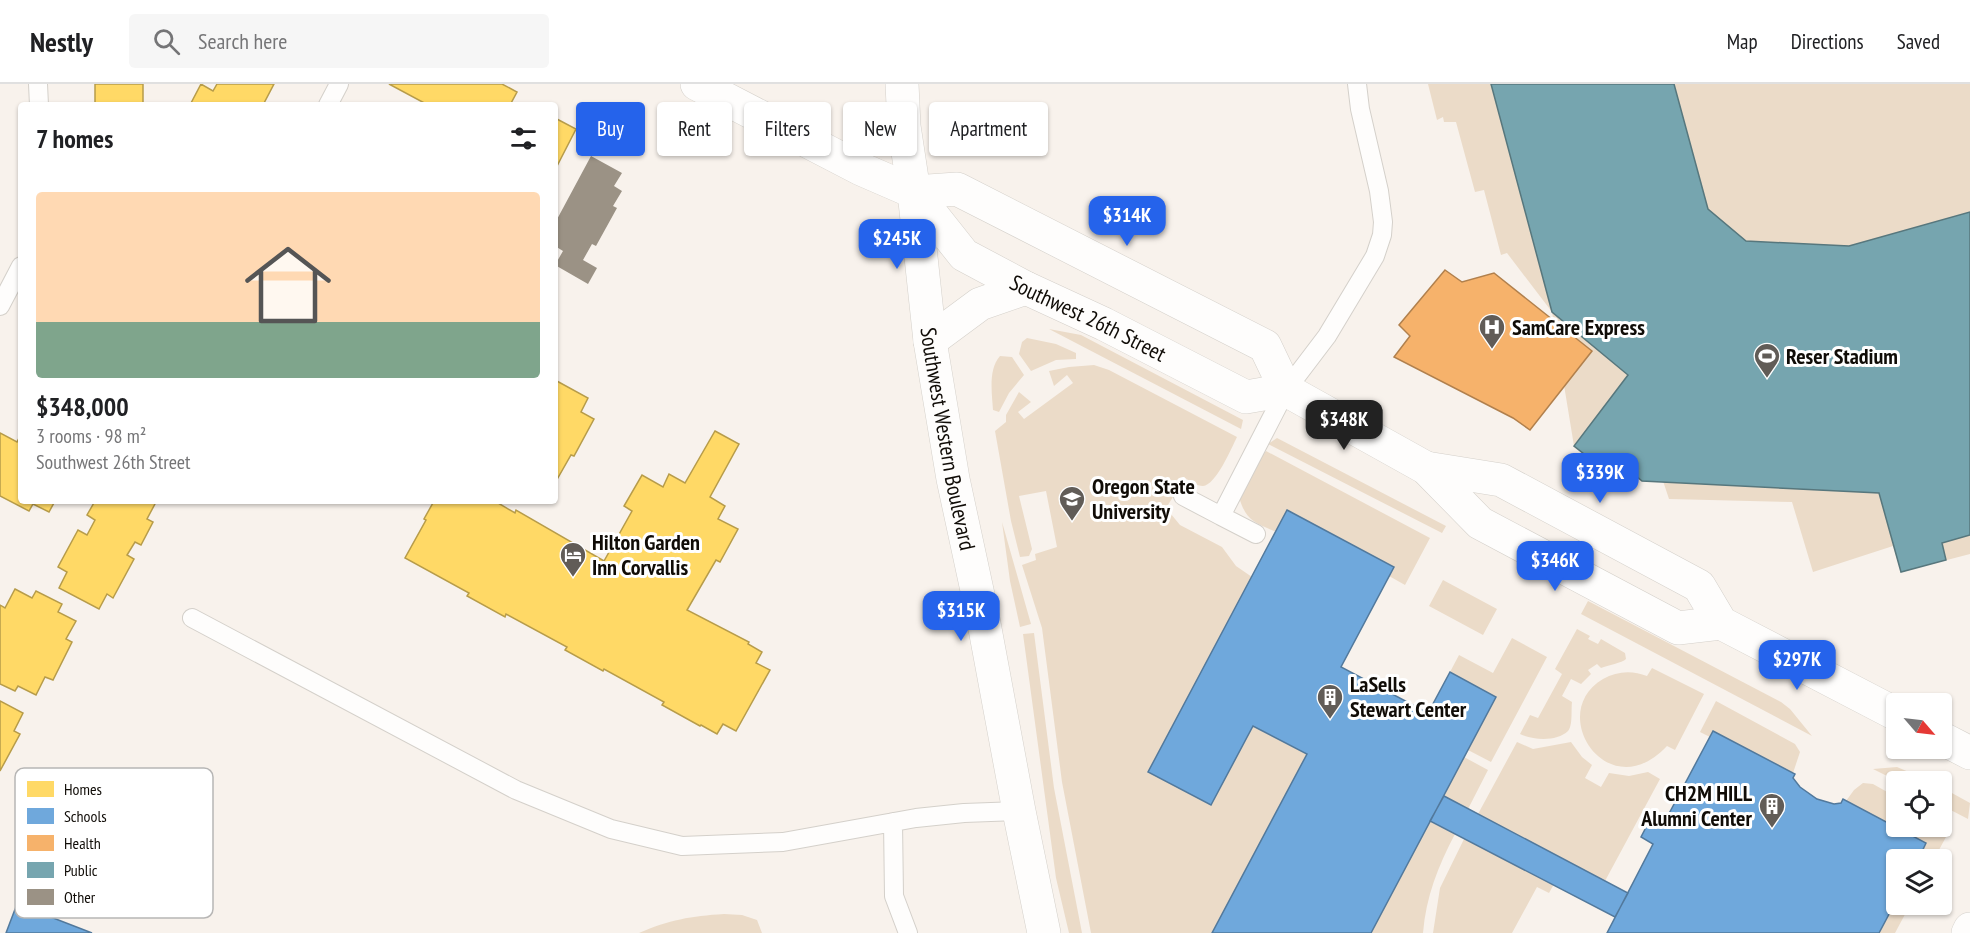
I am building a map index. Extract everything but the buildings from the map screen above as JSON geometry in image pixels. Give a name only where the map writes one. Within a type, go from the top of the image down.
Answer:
[{"type":"street","name":"Southwest 26th Street","points":[[697,84],[861,169],[914,192],[957,189],[1265,346],[1286,390],[1246,397],[1104,324],[1026,288],[964,255],[914,192]]},
{"type":"street","name":"Southwest Western Boulevard","points":[[902,84],[904,126],[914,192],[930,341],[953,479],[983,618],[1044,933]]},
{"type":"street","points":[[930,341],[980,304],[1026,288]]},
{"type":"street","points":[[1286,390],[1426,468],[1479,523],[1678,628],[1721,623]]},
{"type":"street","points":[[1426,468],[1501,480],[1699,586],[1721,623],[1886,709]]},
{"type":"street","points":[[1952,744],[1970,753]]},
{"type":"lane","points":[[38,84],[39,102]]},
{"type":"lane","points":[[330,102],[339,84]]},
{"type":"lane","points":[[1221,516],[1286,390],[1327,336],[1375,256],[1382,235],[1383,222],[1379,190],[1360,109],[1357,84]]},
{"type":"lane","points":[[0,306],[18,272]]},
{"type":"lane","points":[[1183,496],[1256,534]]},
{"type":"lane","points":[[192,618],[516,790],[611,829],[682,846],[783,842],[893,822],[964,813],[1019,811]]},
{"type":"lane","points":[[893,822],[894,896],[908,933]]},
{"type":"shaded area","name":"Reser Stadium","points":[[1428,84],[1970,84],[1970,554],[1901,572],[1893,546],[1813,572],[1792,502],[1669,499],[1663,481],[1642,481],[1622,464],[1612,476],[1574,446],[1552,312],[1507,253],[1501,255],[1484,190],[1475,192],[1456,122],[1444,122],[1443,117],[1437,120]]},
{"type":"shaded area","points":[[1049,329],[1081,335],[1243,420],[1241,429]]},
{"type":"shaded area","points":[[1027,338],[1056,344],[1076,353],[1076,359],[1056,360],[1031,371],[1019,354],[1022,342]]},
{"type":"shaded area","points":[[1000,356],[1012,357],[1024,375],[1009,393],[999,412],[993,410],[992,382],[996,361]]},
{"type":"shaded area","points":[[1094,365],[1109,370],[1237,437],[1223,466],[1213,480],[1203,486],[1185,478],[1166,508],[1180,525],[1222,547],[1236,566],[1252,577],[1148,772],[1211,805],[1253,726],[1307,754],[1212,933],[1091,933],[1062,782],[1042,628],[1022,565],[1036,560],[1035,554],[1057,547],[1046,491],[1019,496],[1032,549],[1029,556],[1020,557],[1011,521],[995,431],[1006,422],[1006,415],[1019,392],[1031,402],[1018,412],[1024,419],[1073,383],[1067,375],[1054,386],[1049,371]]},
{"type":"shaded area","points":[[1277,438],[1446,526],[1442,533],[1268,444]]},
{"type":"shaded area","points":[[1266,451],[1430,538],[1405,585],[1389,576],[1394,567],[1287,510],[1276,532],[1252,520],[1239,497],[1255,464]]},
{"type":"shaded area","points":[[1002,522],[1031,624],[1020,627],[1010,581]]},
{"type":"shaded area","points":[[1443,580],[1497,609],[1483,635],[1429,606]]},
{"type":"shaded area","points":[[1588,601],[1781,702],[1790,709],[1812,736],[1581,614]]},
{"type":"shaded area","points":[[1577,629],[1590,636],[1588,639],[1598,644],[1601,639],[1625,653],[1626,659],[1601,668],[1597,664],[1588,670],[1591,674],[1581,684],[1571,679],[1562,696],[1572,702],[1571,725],[1563,735],[1544,739],[1520,734],[1530,715],[1538,718],[1562,674],[1555,669]]},
{"type":"shaded area","points":[[1034,633],[1054,788],[1082,933],[1069,933],[1056,878],[1023,634]]},
{"type":"shaded area","points":[[1512,638],[1547,657],[1491,762],[1468,750],[1496,697],[1450,672],[1459,655],[1493,673]]},
{"type":"shaded area","points":[[1652,668],[1704,694],[1675,750],[1667,746],[1645,763],[1624,767],[1606,761],[1591,749],[1582,732],[1580,713],[1587,694],[1608,676],[1625,672],[1647,676]]},
{"type":"shaded area","points":[[1716,701],[1795,744],[1800,752],[1793,773],[1713,731],[1710,737],[1700,732]]},
{"type":"shaded area","points":[[1517,742],[1533,749],[1571,742],[1582,757],[1592,765],[1585,778],[1601,787],[1609,773],[1629,776],[1648,772],[1660,779],[1605,881],[1478,814]]},
{"type":"shaded area","points":[[1464,757],[1488,770],[1468,809],[1444,796]]},
{"type":"shaded area","points":[[1897,767],[1906,771],[1886,771],[1886,776],[1873,769]]},
{"type":"shaded area","points":[[1863,783],[1873,784],[1886,791],[1886,822],[1846,801]]},
{"type":"shaded area","points":[[1952,793],[1970,803],[1968,819],[1952,811]]},
{"type":"shaded area","points":[[1430,821],[1455,834],[1434,882],[1423,933],[1371,933]]},
{"type":"shaded area","points":[[1465,837],[1554,884],[1549,893],[1537,887],[1512,933],[1433,933],[1440,888]]},
{"type":"shaded area","points":[[1915,837],[1946,837],[1939,849],[1923,849],[1926,843]]},
{"type":"shaded area","points":[[724,914],[742,915],[757,920],[762,933],[639,933],[680,919]]},
{"type":"shaded area","points":[[1889,915],[1905,915],[1895,933],[1879,933]]},
{"type":"place","name":"SamCare Express","points":[[1492,350]]},
{"type":"place","name":"Reser Stadium","points":[[1767,379]]},
{"type":"place","name":"Oregon State University","points":[[1072,522]]},
{"type":"place","name":"Hilton Garden Inn Corvallis","points":[[573,578]]},
{"type":"place","name":"LaSells Stewart Center","points":[[1330,720]]},
{"type":"place","name":"CH2M HILL Alumni Center","points":[[1772,829]]}]
